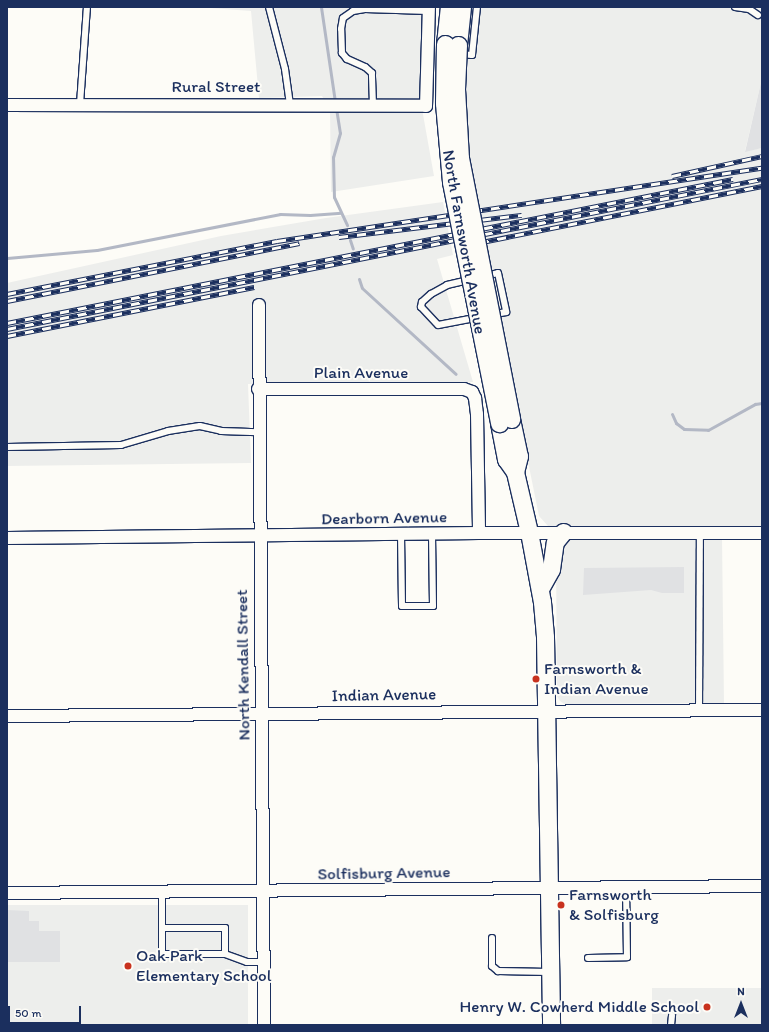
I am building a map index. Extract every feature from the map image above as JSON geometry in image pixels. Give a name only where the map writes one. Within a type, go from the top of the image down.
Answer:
[{"type":"main road","name":"North Farnsworth Avenue","points":[[449,7],[452,44]]},
{"type":"main road","name":"North Farnsworth Avenue","points":[[462,7],[452,44],[444,103],[451,182],[505,421],[506,458],[515,472],[529,532],[540,589],[545,637],[548,710],[551,1025]]},
{"type":"main road","points":[[540,589],[551,569],[555,542],[563,532]]},
{"type":"street","points":[[426,52],[428,9]]},
{"type":"street","name":"Rural Street","points":[[7,105],[312,104],[426,106],[426,52]]},
{"type":"street","name":"North Kendall Street","points":[[259,305],[258,432],[264,1025]]},
{"type":"street","name":"Plain Avenue","points":[[258,390],[464,389],[472,392],[475,398],[479,533]]},
{"type":"street","name":"Dearborn Avenue","points":[[7,538],[259,537],[529,532],[762,533]]},
{"type":"street","name":"Indian Avenue","points":[[7,716],[548,710],[762,710]]},
{"type":"street","name":"Solfisburg Avenue","points":[[7,893],[262,892],[762,886]]},
{"type":"lane","points":[[80,104],[87,7]]},
{"type":"lane","points":[[268,7],[285,69],[290,104]]},
{"type":"lane","points":[[426,52],[472,55],[477,7]]},
{"type":"lane","points":[[735,7],[749,9],[758,15]]},
{"type":"lane","points":[[368,105],[372,73],[365,67],[347,59],[342,53],[341,29],[343,18],[353,12],[365,9],[428,9]]},
{"type":"lane","points":[[498,273],[506,312],[438,325],[421,307],[422,302],[431,294],[447,285],[498,273]]},
{"type":"lane","points":[[7,447],[121,445],[168,431],[200,426],[221,431],[258,432]]},
{"type":"lane","points":[[699,710],[700,533]]},
{"type":"lane","points":[[400,534],[402,606],[433,606],[432,534]]},
{"type":"lane","points":[[588,958],[627,957],[626,887]]},
{"type":"lane","points":[[162,892],[162,954],[225,954],[247,962],[263,962]]},
{"type":"lane","points":[[162,928],[225,928],[225,954]]},
{"type":"lane","points":[[492,938],[492,966],[498,971],[550,972]]},
{"type":"lane","points":[[672,1015],[672,1025]]},
{"type":"shaded area","points":[[197,7],[423,7],[419,92],[434,176],[331,192],[330,110],[322,96],[259,98],[251,11]]},
{"type":"shaded area","points":[[475,7],[762,7],[762,78],[745,151],[762,148],[762,528],[752,526],[555,528],[548,526],[539,516],[475,200],[464,119],[466,65]]},
{"type":"shaded area","points":[[762,78],[762,148],[745,152]]},
{"type":"shaded area","points":[[443,202],[453,255],[437,259],[473,382],[248,384],[251,463],[7,466],[7,283],[221,236],[326,218]]},
{"type":"shaded area","points":[[569,538],[722,538],[724,703],[564,704],[560,701],[557,696],[556,554],[561,543]]},
{"type":"shaded area","points":[[684,567],[684,593],[662,593],[651,590],[583,595],[584,568]]},
{"type":"shaded area","name":"Oak Park Elementary School","points":[[7,905],[248,905],[248,1025],[7,1025]]},
{"type":"shaded area","points":[[7,910],[29,911],[29,921],[39,921],[39,931],[60,931],[60,962],[7,962]]},
{"type":"shaded area","name":"Henry W. Cowherd Middle School","points":[[652,988],[762,988],[762,1025],[652,1025]]},
{"type":"waterway","points":[[321,7],[335,102]]},
{"type":"waterway","points":[[336,108],[340,133],[333,157],[334,197],[347,225]]},
{"type":"waterway","points":[[7,258],[97,250],[280,214],[310,215],[341,213]]},
{"type":"waterway","points":[[350,240],[353,249]]},
{"type":"waterway","points":[[359,279],[362,288],[456,374]]},
{"type":"waterway","points":[[672,414],[676,423],[684,429],[708,430],[755,404],[762,403]]},
{"type":"railway","points":[[672,176],[762,156]]},
{"type":"railway","points":[[7,294],[277,241],[762,168]]},
{"type":"railway","points":[[7,323],[733,179]]},
{"type":"railway","points":[[7,329],[762,179]]},
{"type":"railway","points":[[462,246],[762,186]]},
{"type":"railway","points":[[339,237],[522,215]]},
{"type":"railway","points":[[7,301],[299,243]]},
{"type":"railway","points":[[7,336],[254,287]]},
{"type":"place","name":"Farnsworth & Indian Avenue","points":[[536,679]]},
{"type":"place","name":"Farnsworth & Solfisburg","points":[[561,905]]},
{"type":"place","name":"Oak Park Elementary School","points":[[128,966]]},
{"type":"place","name":"Henry W. Cowherd Middle School","points":[[707,1007]]}]
